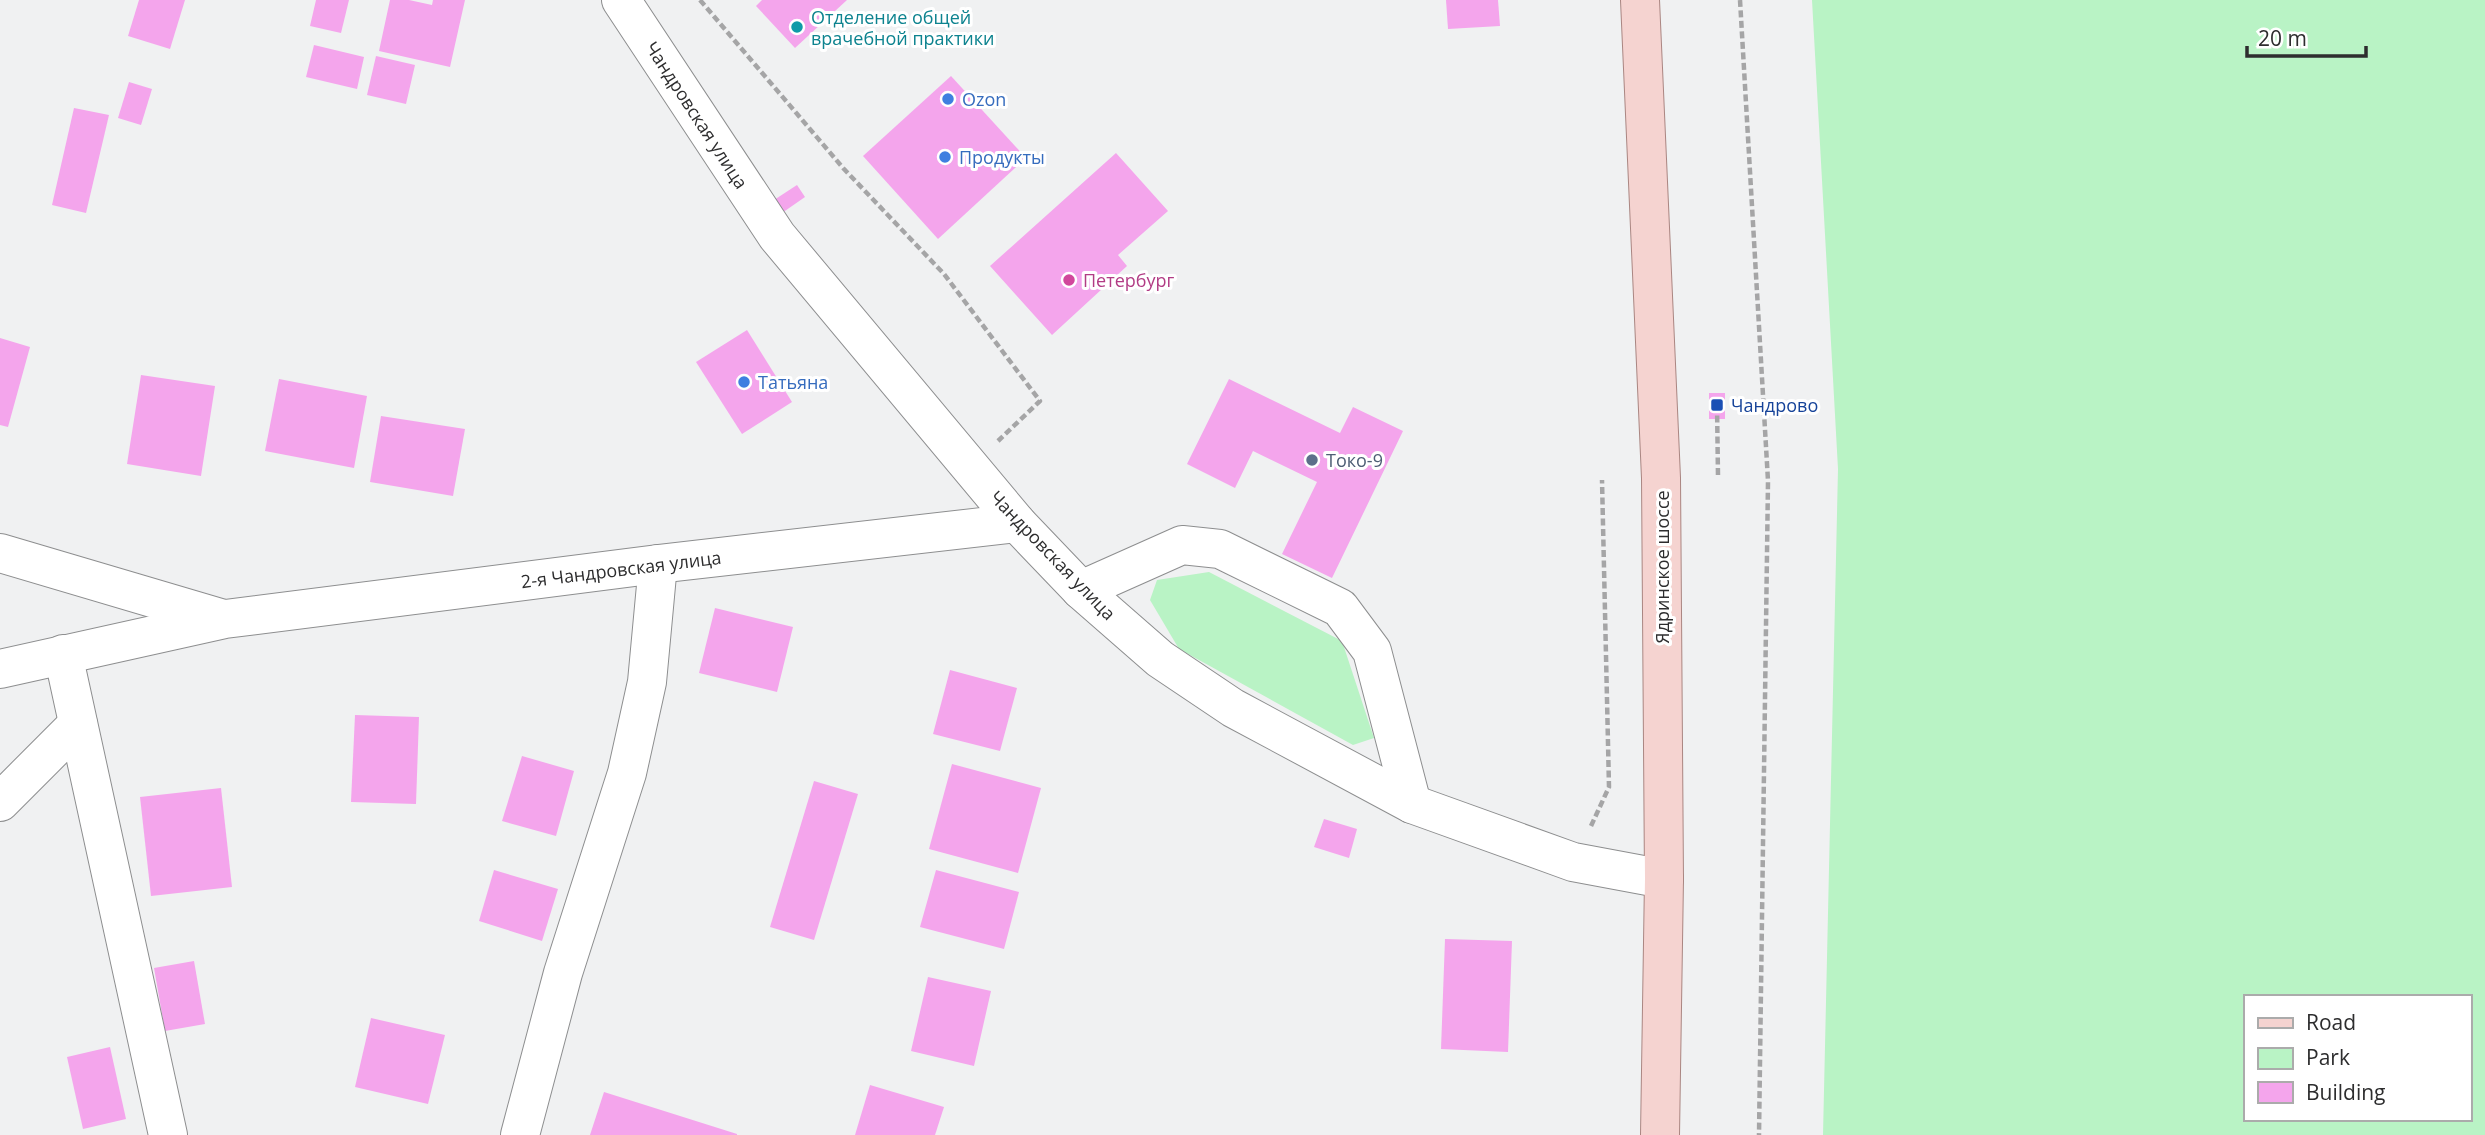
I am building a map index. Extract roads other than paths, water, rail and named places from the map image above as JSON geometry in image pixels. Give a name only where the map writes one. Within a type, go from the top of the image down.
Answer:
[{"type":"main road","name":"Ядринское шоссе","points":[[1640,0],[1661,465],[1664,879],[1660,1135]]},
{"type":"street","name":"Чандровская улица","points":[[621,0],[777,236],[1017,523],[1081,590],[1160,659],[1233,708],[1412,804],[1573,862],[1664,879]]},
{"type":"street","name":"2-я Чандровская улица","points":[[0,669],[225,619],[658,564],[1017,523]]},
{"type":"street","points":[[1081,590],[1182,545],[1220,549],[1340,608],[1372,651],[1412,804]]},
{"type":"street","name":"2-я Чандровская улица","points":[[0,554],[225,619]]},
{"type":"street","points":[[520,1135],[563,973],[627,773],[646,682],[658,564]]},
{"type":"street","points":[[63,654],[168,1135]]},
{"type":"street","points":[[0,802],[78,724]]},
{"type":"place","name":"Отделение общей врачебной практики","points":[[797,27]]},
{"type":"place","name":"Ozon","points":[[948,99]]},
{"type":"place","name":"Продукты","points":[[945,157]]},
{"type":"place","name":"Петербург","points":[[1069,280]]},
{"type":"place","name":"Татьяна","points":[[744,382]]},
{"type":"place","name":"Чандрово","points":[[1717,405]]},
{"type":"place","name":"Токо-9","points":[[1312,460]]}]
